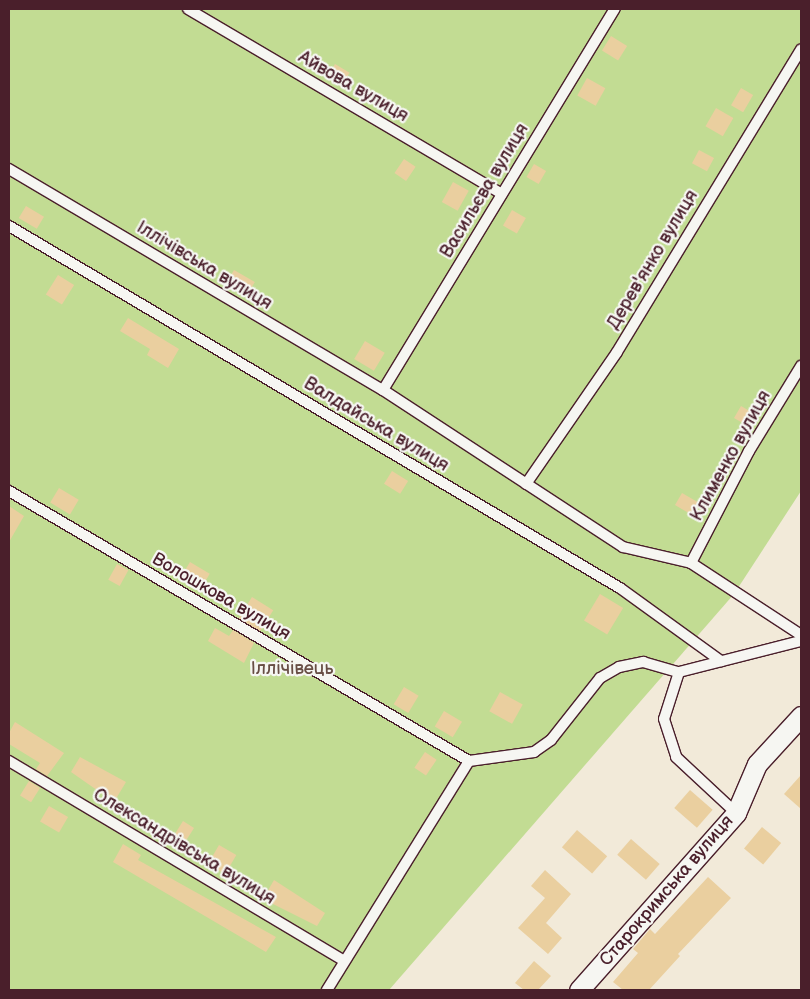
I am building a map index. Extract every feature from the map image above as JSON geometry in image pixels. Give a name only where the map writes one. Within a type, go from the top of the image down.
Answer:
[{"type":"street","name":"Старокримська вулиця","points":[[579,990],[736,813],[757,764],[801,716]]},
{"type":"lane","name":"Айвова вулиця","points":[[188,9],[502,194]]},
{"type":"lane","name":"Васильєва вулиця","points":[[383,390],[615,9]]},
{"type":"lane","name":"Дерев'янко вулиця","points":[[526,484],[616,352],[801,49]]},
{"type":"lane","name":"Іллічівська вулиця","points":[[9,169],[383,390],[623,547],[691,563],[801,635]]},
{"type":"lane","name":"Валдайська вулиця","points":[[9,226],[620,588],[721,661]]},
{"type":"lane","name":"Клименко вулиця","points":[[691,563],[749,451],[801,366]]},
{"type":"lane","name":"Волошкова вулиця","points":[[9,491],[468,761]]},
{"type":"lane","points":[[327,990],[343,960],[468,761],[534,752],[551,740],[600,678],[619,666],[643,662],[679,672],[801,641]]},
{"type":"lane","points":[[679,672],[664,719],[676,757],[736,813]]},
{"type":"lane","name":"Олександрівська вулиця","points":[[9,761],[343,960]]},
{"type":"green space","name":"Іллічівець","points":[[9,9],[801,9],[801,491],[734,594],[389,990],[9,990]]},
{"type":"building","points":[[611,36],[627,46],[618,60],[602,50]]},
{"type":"building","points":[[335,64],[350,73],[341,86],[327,78]]},
{"type":"building","points":[[587,78],[605,88],[596,106],[577,95]]},
{"type":"building","points":[[741,88],[753,95],[743,112],[731,105]]},
{"type":"building","points":[[716,108],[733,118],[723,136],[706,126]]},
{"type":"building","points":[[699,150],[714,158],[707,171],[692,163]]},
{"type":"building","points":[[404,159],[416,167],[406,181],[394,173]]},
{"type":"building","points":[[534,164],[546,171],[539,184],[526,177]]},
{"type":"building","points":[[453,182],[469,191],[458,211],[442,202]]},
{"type":"building","points":[[26,206],[44,217],[37,229],[19,218]]},
{"type":"building","points":[[512,210],[526,218],[517,234],[503,226]]},
{"type":"building","points":[[234,270],[255,282],[248,294],[227,282]]},
{"type":"building","points":[[58,275],[74,285],[62,305],[46,295]]},
{"type":"building","points":[[128,318],[179,349],[168,368],[147,355],[150,349],[120,331]]},
{"type":"building","points":[[365,341],[385,353],[374,371],[354,359]]},
{"type":"building","points":[[741,406],[755,414],[748,426],[734,418]]},
{"type":"building","points":[[392,471],[408,481],[400,494],[384,484]]},
{"type":"building","points":[[59,488],[79,500],[70,514],[50,503]]},
{"type":"building","points":[[682,493],[699,503],[692,515],[675,505]]},
{"type":"building","points":[[9,506],[24,516],[9,542]]},
{"type":"building","points":[[190,562],[210,574],[202,587],[182,575]]},
{"type":"building","points":[[117,564],[128,570],[120,586],[108,580]]},
{"type":"building","points":[[600,594],[623,608],[607,634],[584,621]]},
{"type":"building","points":[[252,597],[273,610],[260,631],[239,618]]},
{"type":"building","points":[[215,628],[229,636],[233,630],[254,643],[244,663],[208,641]]},
{"type":"building","points":[[404,687],[419,696],[408,713],[394,704]]},
{"type":"building","points":[[500,692],[523,705],[512,724],[489,711]]},
{"type":"building","points":[[444,711],[462,722],[453,737],[435,726]]},
{"type":"building","points":[[15,722],[64,753],[47,776],[36,769],[40,763],[9,744],[9,733]]},
{"type":"building","points":[[425,752],[437,760],[426,776],[414,768]]},
{"type":"building","points":[[80,757],[126,782],[114,802],[71,772]]},
{"type":"building","points":[[801,775],[801,809],[784,794]]},
{"type":"building","points":[[29,781],[40,788],[31,802],[20,795]]},
{"type":"building","points":[[690,790],[713,810],[697,828],[674,808]]},
{"type":"building","points":[[49,806],[68,817],[59,833],[40,822]]},
{"type":"building","points":[[183,821],[194,828],[185,842],[174,835]]},
{"type":"building","points":[[762,827],[781,843],[763,865],[744,848]]},
{"type":"building","points":[[577,830],[607,856],[592,874],[562,847]]},
{"type":"building","points":[[631,839],[660,864],[646,880],[617,855]]},
{"type":"building","points":[[123,844],[141,855],[138,860],[276,937],[266,952],[113,862]]},
{"type":"building","points":[[219,845],[236,855],[225,874],[208,864]]},
{"type":"building","points":[[545,870],[571,894],[546,923],[562,938],[548,954],[518,928],[545,898],[531,886]]},
{"type":"building","points":[[708,877],[731,898],[678,954],[680,956],[649,990],[623,990],[613,982],[638,953],[633,949],[650,929],[655,934]]},
{"type":"building","points":[[274,880],[325,913],[317,926],[263,899]]},
{"type":"building","points":[[534,961],[551,976],[538,990],[524,990],[515,983]]}]
